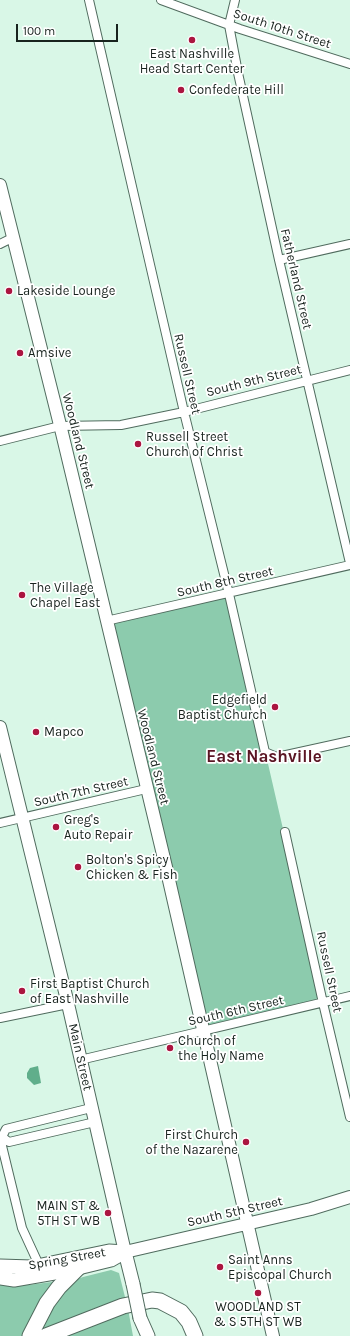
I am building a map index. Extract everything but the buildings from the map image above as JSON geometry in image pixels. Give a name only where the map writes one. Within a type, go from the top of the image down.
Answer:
[{"type":"highway","points":[[30,1336],[59,1287],[78,1268]]},
{"type":"highway","points":[[46,1336],[123,1306],[152,1300],[160,1301],[181,1312],[189,1322],[195,1336]]},
{"type":"main road","name":"Spring Street","points":[[0,1266],[16,1268],[109,1251],[125,1252]]},
{"type":"main road","name":"Spring Street","points":[[0,1278],[14,1280],[38,1277],[111,1260],[125,1252]]},
{"type":"main road","name":"Main Street","points":[[125,1252],[140,1318]]},
{"type":"main road","points":[[139,1336],[140,1318]]},
{"type":"main road","points":[[140,1318],[148,1336]]},
{"type":"street","name":"Russell Street","points":[[89,0],[184,412],[229,594],[265,752],[277,757],[350,741]]},
{"type":"street","name":"South 10th Street","points":[[161,0],[229,25],[350,64]]},
{"type":"street","name":"Fatherland Street","points":[[235,0],[229,25],[238,73],[306,381],[350,564]]},
{"type":"street","name":"Woodland Street","points":[[0,185],[60,426],[273,1336]]},
{"type":"street","points":[[0,244],[14,237]]},
{"type":"street","points":[[279,260],[350,244]]},
{"type":"street","name":"South 9th Street","points":[[0,441],[60,426],[121,425],[184,412],[350,370]]},
{"type":"street","name":"South 8th Street","points":[[106,621],[229,594],[350,564]]},
{"type":"street","name":"Main Street","points":[[0,727],[68,1004],[125,1252]]},
{"type":"street","name":"South 7th Street","points":[[0,823],[146,789]]},
{"type":"street","name":"Russell Street","points":[[285,832],[350,1117]]},
{"type":"street","name":"South 6th Street","points":[[80,1060],[350,996]]},
{"type":"street","points":[[0,1018],[68,1004]]},
{"type":"street","points":[[39,1265],[22,1228],[2,1146],[2,1137],[6,1129],[91,1108]]},
{"type":"street","points":[[32,1122],[35,1136]]},
{"type":"street","points":[[2,1137],[9,1142],[95,1122]]},
{"type":"street","name":"South 5th Street","points":[[125,1252],[311,1209],[350,1197]]},
{"type":"shaded area","points":[[229,594],[323,1003],[202,1030],[106,621]]},
{"type":"shaded area","points":[[38,1066],[41,1083],[34,1085],[27,1078],[27,1073],[30,1068]]},
{"type":"shaded area","points":[[111,1270],[119,1273],[126,1301],[35,1335],[42,1322],[72,1281]]},
{"type":"shaded area","points":[[60,1281],[26,1336],[0,1336],[0,1284],[28,1285]]},
{"type":"shaded area","points":[[128,1309],[133,1336],[53,1336]]},
{"type":"place","name":"East Nashville Head Start Center","points":[[192,40]]},
{"type":"place","name":"Confederate Hill","points":[[181,90]]},
{"type":"place","name":"Lakeside Lounge","points":[[9,291]]},
{"type":"place","name":"Amsive","points":[[20,353]]},
{"type":"place","name":"Russell Street Church of Christ","points":[[138,444]]},
{"type":"place","name":"The Village Chapel East","points":[[22,595]]},
{"type":"place","name":"Edgefield Baptist Church","points":[[275,707]]},
{"type":"place","name":"Mapco","points":[[36,732]]},
{"type":"place","name":"Greg's Auto Repair","points":[[56,827]]},
{"type":"place","name":"Bolton's Spicy Chicken & Fish","points":[[78,867]]},
{"type":"place","name":"First Baptist Church of East Nashville","points":[[22,991]]},
{"type":"place","name":"Church of the Holy Name","points":[[170,1048]]},
{"type":"place","name":"First Church of the Nazarene","points":[[246,1142]]},
{"type":"place","name":"MAIN ST & 5TH ST WB","points":[[108,1213]]},
{"type":"place","name":"Saint Anns Episcopal Church","points":[[220,1267]]},
{"type":"place","name":"WOODLAND ST & S 5TH ST WB","points":[[258,1293]]},
{"type":"district","name":"East Nashville","points":[[264,757]]}]
